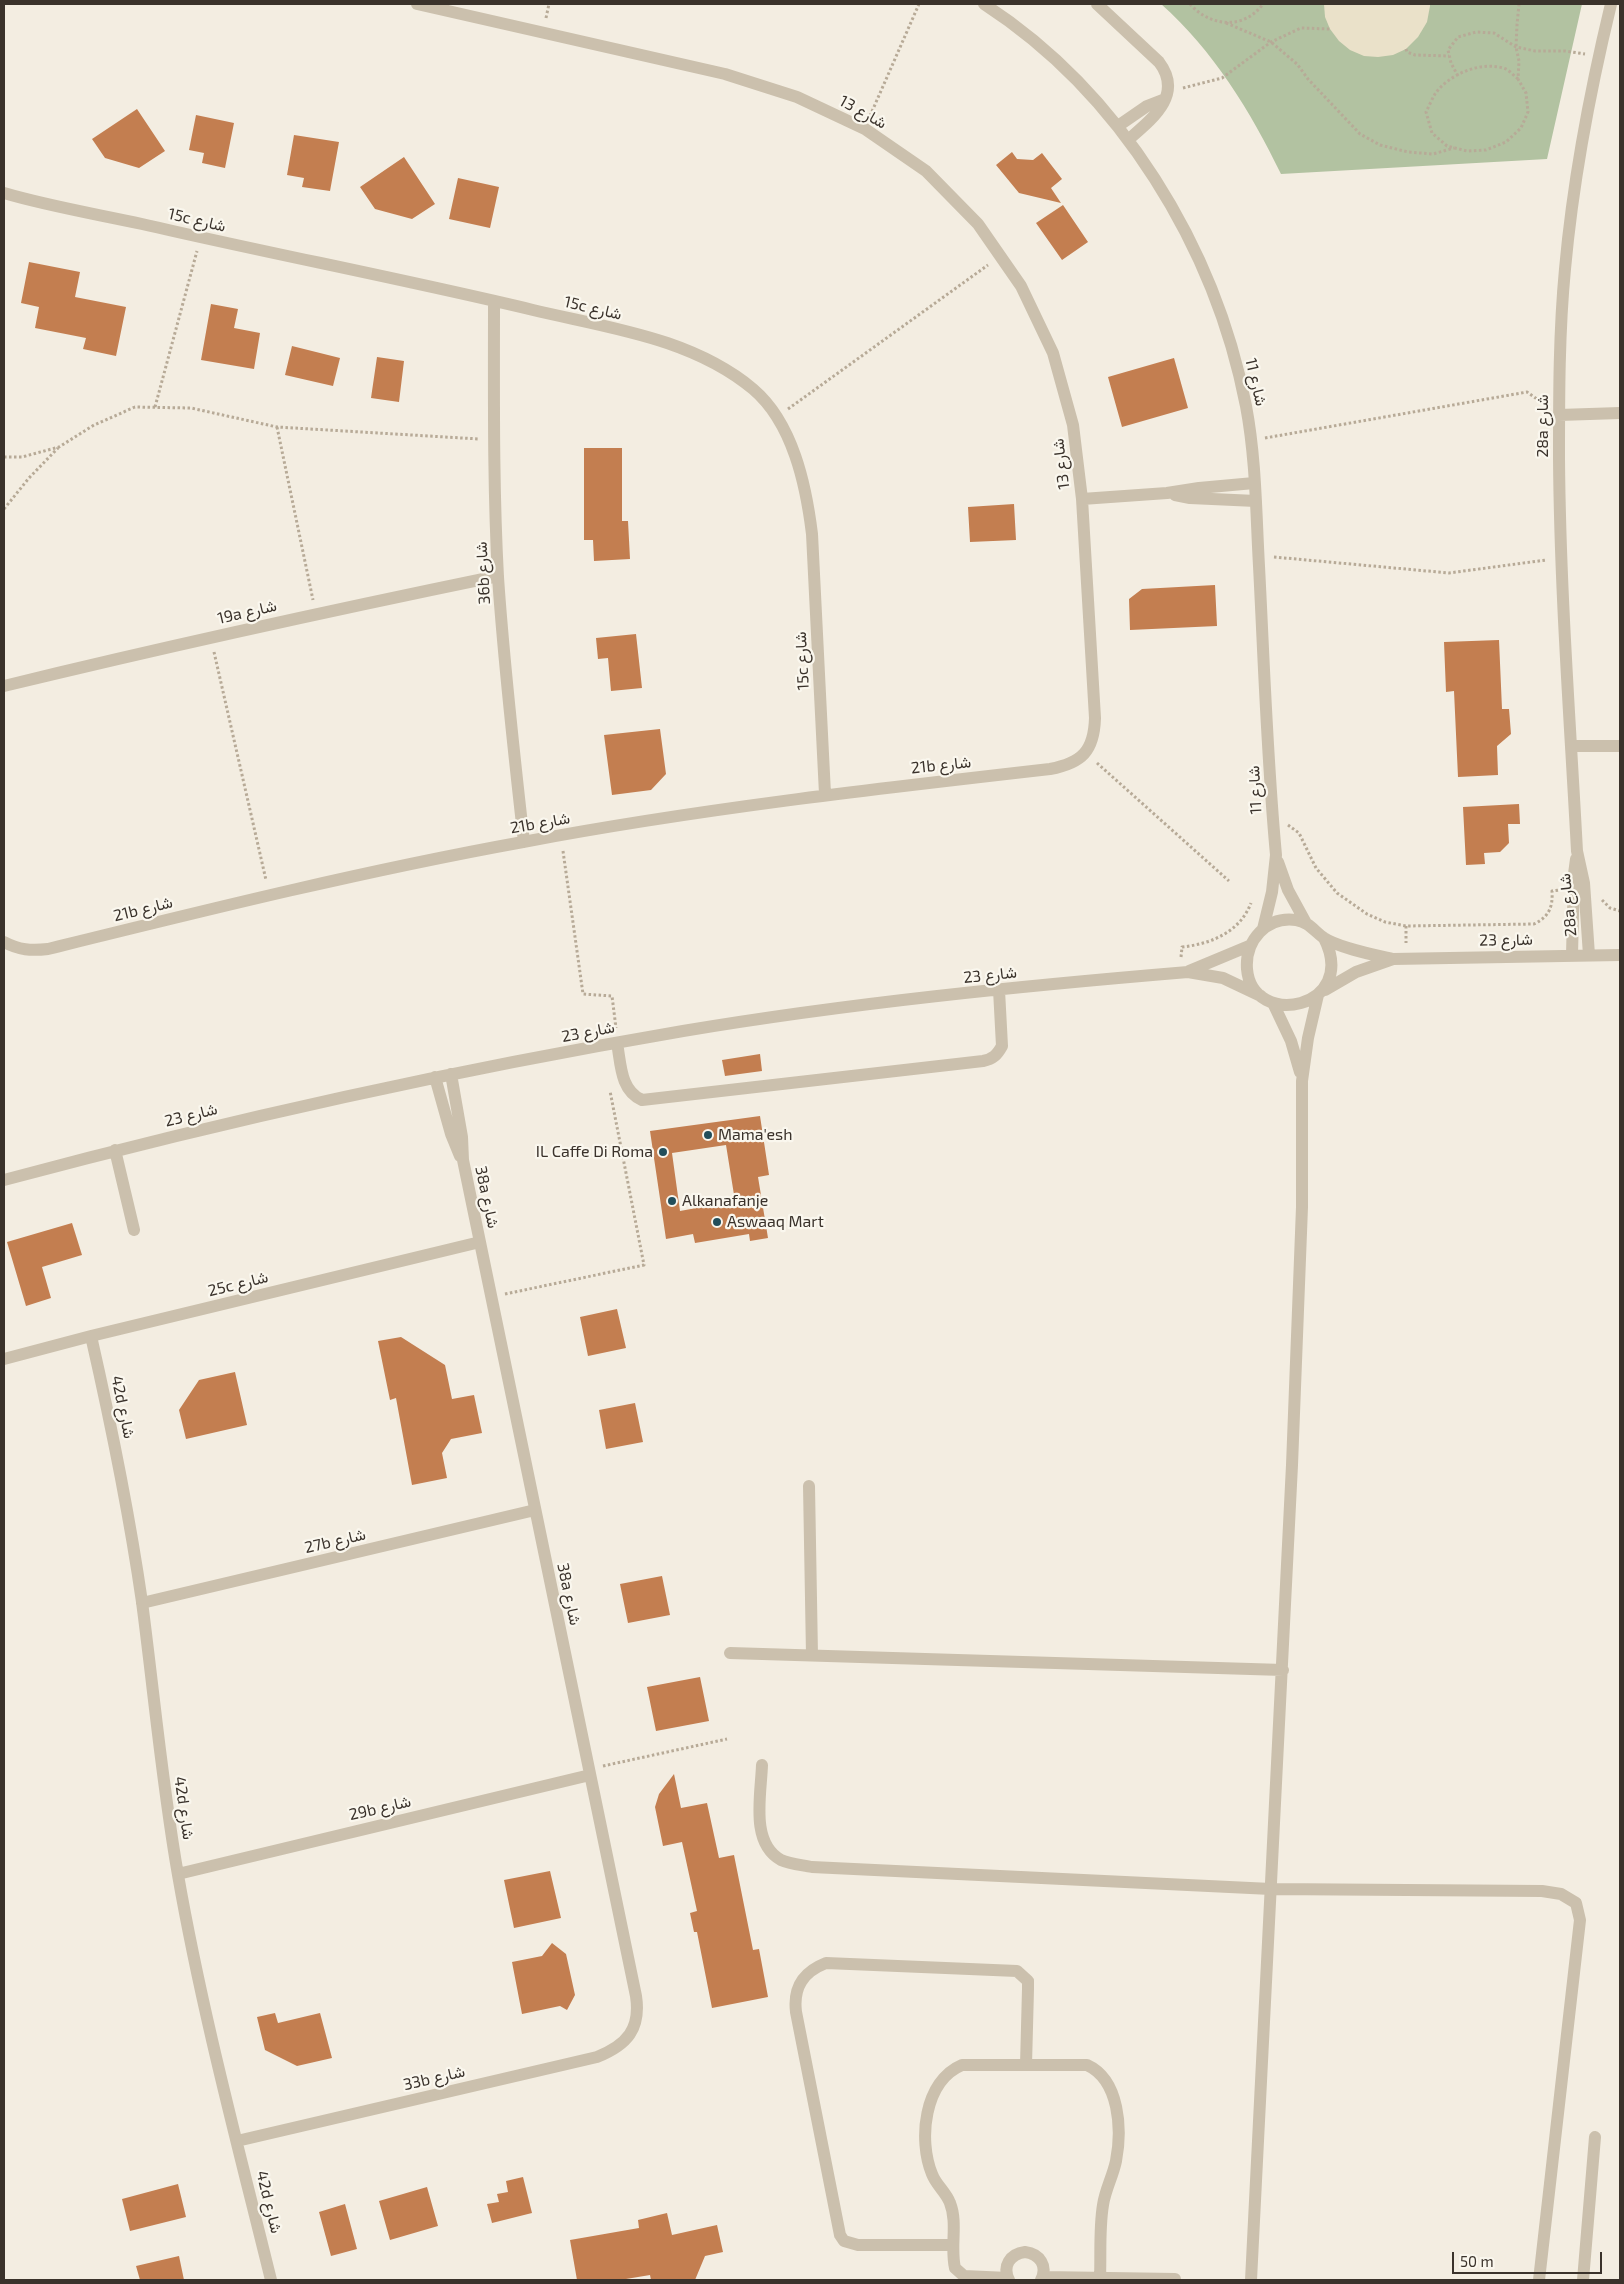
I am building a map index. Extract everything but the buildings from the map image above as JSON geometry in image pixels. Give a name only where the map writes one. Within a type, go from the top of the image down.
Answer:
[{"type":"street","name":"شارع 13","points":[[417,4],[725,74],[797,97],[865,129],[926,171],[978,224],[1022,286],[1053,353],[1073,424],[1082,499],[1095,718],[1092,742],[1086,753]]},
{"type":"street","name":"شارع 11","points":[[984,4],[1001,15],[1063,67],[1118,126],[1168,201],[1202,266],[1228,335],[1246,406],[1256,501],[1276,855],[1272,892],[1263,929]]},
{"type":"street","points":[[1098,4],[1159,62],[1166,72],[1169,84],[1166,96],[1156,115],[1128,140]]},
{"type":"street","name":"28a شارع","points":[[1589,955],[1584,883],[1578,852],[1561,557],[1560,342],[1564,270],[1573,198],[1598,56],[1611,4]]},
{"type":"street","points":[[1118,126],[1147,106],[1166,96]]},
{"type":"street","name":"15c شارع","points":[[4,192],[200,238],[494,301],[658,340],[695,352],[727,369],[755,391],[777,418],[795,454],[807,493],[812,534],[825,794]]},
{"type":"street","name":"36b شارع","points":[[494,301],[494,440],[498,576],[509,709],[524,842]]},
{"type":"street","points":[[1559,415],[1620,413]]},
{"type":"street","name":"شارع 13","points":[[1082,499],[1167,493],[1254,483]]},
{"type":"street","name":"شارع 13","points":[[1167,493],[1190,498],[1256,501]]},
{"type":"street","name":"19a شارع","points":[[4,686],[316,613],[498,576]]},
{"type":"street","points":[[1571,746],[1620,746]]},
{"type":"street","name":"21b شارع","points":[[4,942],[18,949],[33,951],[48,949],[383,869],[560,835],[825,794],[1050,769],[1070,764],[1086,753]]},
{"type":"street","name":"28a شارع","points":[[1572,955],[1574,867],[1578,852]]},
{"type":"street","name":"شارع 11","points":[[1276,855],[1288,890],[1306,923]]},
{"type":"street","points":[[1284,920],[1306,923],[1316,929],[1324,938],[1331,951],[1333,965],[1330,979],[1320,993],[1308,1002],[1284,1006],[1273,1003],[1261,996],[1252,985],[1247,973],[1246,959],[1250,946],[1255,936],[1263,929],[1284,920]]},
{"type":"street","name":"شارع 23","points":[[1324,938],[1358,950],[1393,959],[1620,955]]},
{"type":"street","name":"شارع 23","points":[[1184,972],[1250,946]]},
{"type":"street","name":"شارع 23","points":[[1320,993],[1356,972],[1393,959]]},
{"type":"street","name":"شارع 23","points":[[4,1180],[115,1150],[435,1077],[617,1043],[798,1015],[999,990],[1184,972],[1223,978],[1261,996]]},
{"type":"street","points":[[617,1043],[627,1088],[633,1096],[642,1100],[983,1061],[991,1059],[1002,1046],[999,990]]},
{"type":"street","points":[[1251,2280],[1270,1889],[1283,1670],[1298,1306],[1302,1081],[1308,1038],[1320,993]]},
{"type":"street","points":[[1273,1003],[1291,1041],[1302,1081]]},
{"type":"street","name":"38a شارع","points":[[451,1074],[462,1137],[462,1160]]},
{"type":"street","name":"38a شارع","points":[[435,1077],[451,1134],[462,1160],[480,1242],[636,1996],[638,2009],[636,2022],[631,2034]]},
{"type":"street","points":[[115,1150],[134,1230]]},
{"type":"street","name":"25c شارع","points":[[4,1359],[91,1336],[480,1242]]},
{"type":"street","name":"42d شارع","points":[[91,1336],[120,1469],[142,1604],[158,1738],[178,1874],[204,2008],[271,2280]]},
{"type":"street","points":[[809,1486],[812,1655]]},
{"type":"street","name":"27b شارع","points":[[142,1604],[535,1510]]},
{"type":"street","points":[[730,1653],[1283,1670]]},
{"type":"street","points":[[762,1765],[761,1828],[767,1848],[782,1861],[812,1867],[1270,1889],[1542,1891],[1561,1894],[1576,1903],[1580,1920],[1539,2280]]},
{"type":"street","name":"29b شارع","points":[[178,1874],[590,1772]]},
{"type":"street","points":[[953,2245],[858,2245],[844,2241],[840,2235],[796,2012],[794,1999],[797,1986],[804,1976],[814,1968],[826,1963],[1017,1971],[1028,1981],[1026,2064]]},
{"type":"street","name":"33b شارع","points":[[237,2141],[597,2057],[616,2048],[631,2034]]},
{"type":"street","points":[[1100,2278],[1102,2206],[1116,2161],[1118,2146],[1117,2115],[1111,2092],[1103,2076],[1096,2070],[1086,2066],[1026,2064],[962,2066],[949,2074],[935,2094],[925,2125],[927,2158],[939,2188],[950,2203],[954,2262],[959,2273],[970,2276],[1008,2279],[1007,2263],[1012,2257],[1025,2252],[1038,2257],[1043,2263],[1042,2279],[1175,2279]]},
{"type":"street","points":[[1582,2280],[1595,2137]]},
{"type":"path","points":[[865,129],[919,4]]},
{"type":"path","points":[[1190,4],[1198,13],[1211,20],[1226,23],[1271,42],[1297,64],[1308,79],[1360,134],[1380,145],[1408,152],[1434,154],[1455,148]]},
{"type":"path","points":[[1226,23],[1240,21],[1252,16],[1263,4]]},
{"type":"path","points":[[1518,79],[1519,61],[1516,47],[1519,4]]},
{"type":"path","points":[[1166,96],[1222,78],[1271,42],[1301,28],[1330,29]]},
{"type":"path","points":[[1458,76],[1448,50],[1458,37],[1476,32],[1494,33],[1516,47],[1535,51],[1565,50],[1598,56]]},
{"type":"path","points":[[1406,49],[1407,52],[1415,55],[1450,56]]},
{"type":"path","points":[[1492,65],[1508,70],[1518,79],[1526,93],[1528,112],[1521,128],[1506,142],[1486,150],[1467,151],[1455,148],[1447,146],[1432,133],[1426,112],[1436,93],[1450,79],[1470,69],[1492,65]]},
{"type":"path","points":[[155,407],[200,238]]},
{"type":"path","points":[[777,418],[1000,256]]},
{"type":"path","points":[[1250,440],[1527,392],[1559,415]]},
{"type":"path","points":[[4,509],[29,478],[59,447],[94,425],[136,407],[192,408],[277,427],[494,440]]},
{"type":"path","points":[[277,427],[316,613]]},
{"type":"path","points":[[4,457],[22,457],[59,447]]},
{"type":"path","points":[[1258,556],[1449,573],[1561,557]]},
{"type":"path","points":[[211,637],[269,895]]},
{"type":"path","points":[[1086,753],[1229,881]]},
{"type":"path","points":[[1273,824],[1288,825],[1294,828],[1299,833],[1316,868],[1337,893],[1367,914],[1385,922],[1406,926],[1534,924],[1546,917],[1550,910],[1552,890],[1573,890]]},
{"type":"path","points":[[560,835],[583,994],[612,996],[617,1043]]},
{"type":"path","points":[[1184,972],[1182,947],[1198,946],[1228,933],[1240,922],[1252,901]]},
{"type":"path","points":[[491,1297],[644,1264],[609,1084]]},
{"type":"path","points":[[590,1772],[727,1739]]},
{"type":"green space","points":[[1161,4],[1582,4],[1547,159],[1281,174],[1244,105],[1229,83],[1197,41]]},
{"type":"shaded area","points":[[1324,4],[1430,4],[1430,6],[1427,22],[1418,37],[1406,49],[1393,55],[1378,57],[1364,56],[1350,50],[1339,41],[1330,29],[1325,17]]},
{"type":"place","name":"Mama'esh","points":[[708,1135]]},
{"type":"place","name":"IL Caffe Di Roma","points":[[663,1152]]},
{"type":"place","name":"Alkanafanje","points":[[672,1201]]},
{"type":"place","name":"Aswaaq Mart","points":[[717,1222]]}]
